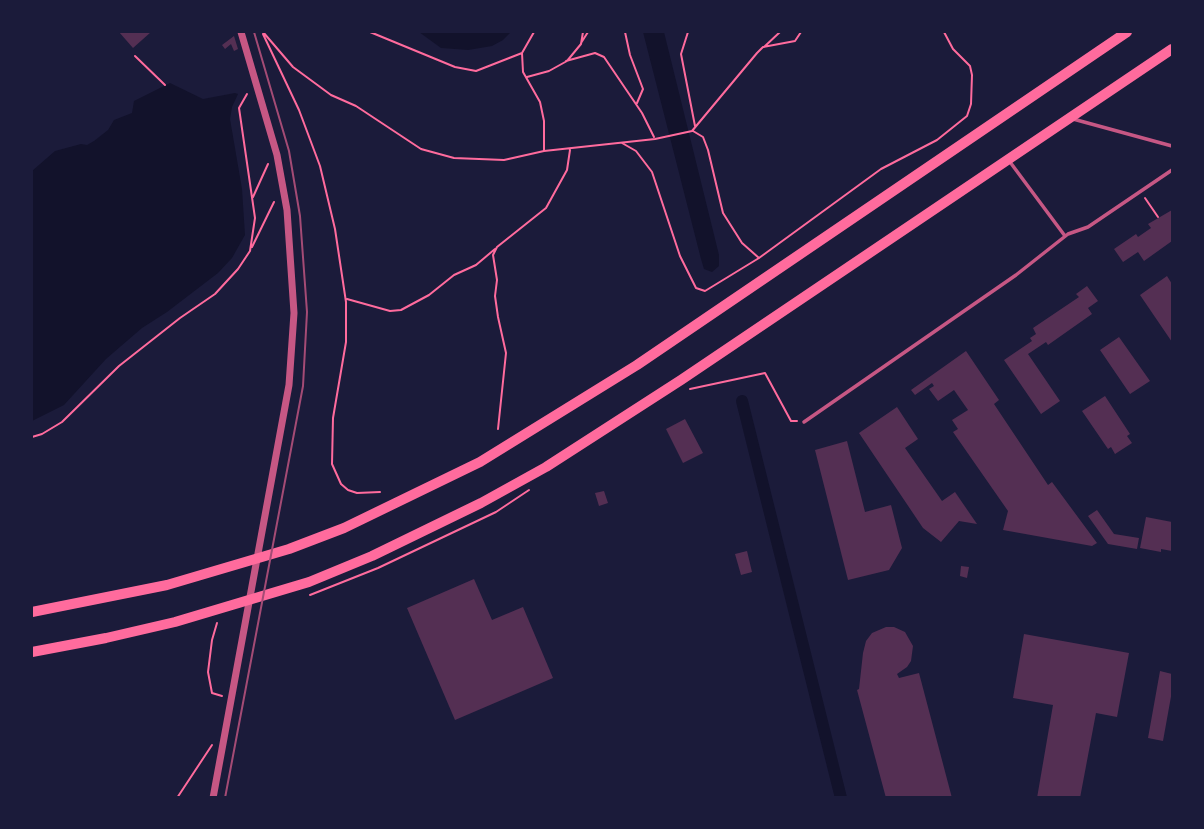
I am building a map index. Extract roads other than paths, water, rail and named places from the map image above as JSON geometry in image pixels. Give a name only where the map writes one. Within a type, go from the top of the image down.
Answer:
[{"type":"main road","points":[[32,612],[167,584],[289,549],[356,523],[480,462],[637,365],[1128,32]]},
{"type":"main road","points":[[32,652],[174,622],[309,582],[450,519],[569,452],[681,380],[1172,49]]},
{"type":"street","points":[[213,797],[229,697],[289,385],[294,313],[287,211],[277,155],[241,32]]},
{"type":"lane","points":[[1070,119],[1172,146]]},
{"type":"lane","points":[[1008,160],[1065,236]]},
{"type":"lane","points":[[804,422],[1016,275],[1065,236],[1088,227],[1172,170]]},
{"type":"waterway","points":[[742,401],[841,798]]},
{"type":"tram line","points":[[225,798],[303,386],[307,312],[300,216],[289,151],[254,32]]}]
